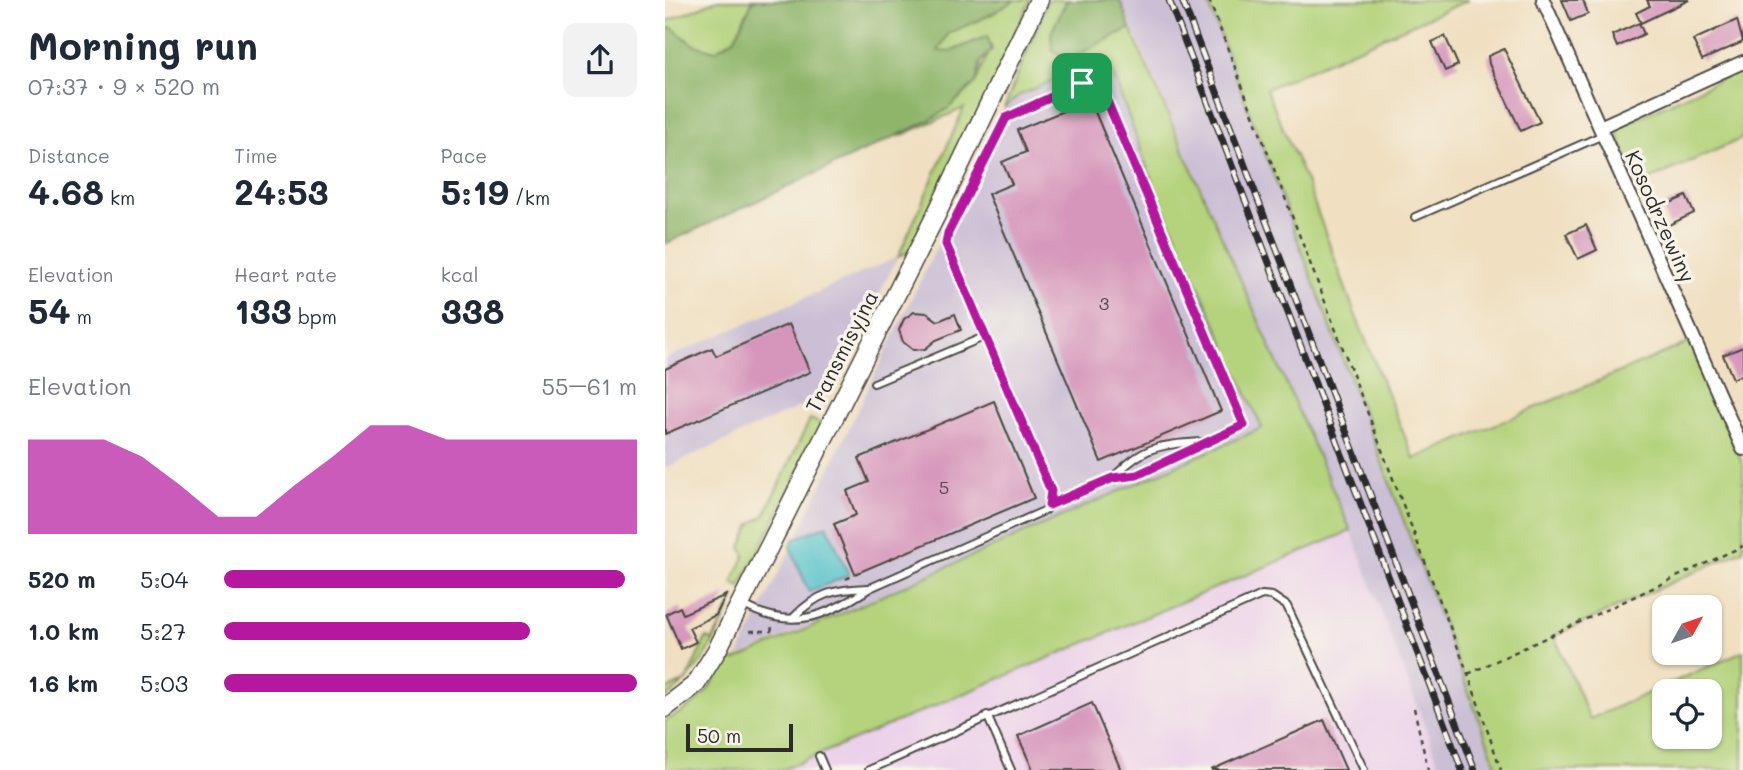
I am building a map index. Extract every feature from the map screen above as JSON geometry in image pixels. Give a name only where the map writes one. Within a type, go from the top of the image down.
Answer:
[{"type":"street","name":"Transmisyjna","points":[[665,708],[690,690],[702,676],[741,604],[936,215],[1039,0]]},
{"type":"street","name":"Kosodrzewiny","points":[[1543,0],[1743,449]]},
{"type":"street","points":[[1602,131],[1743,62]]},
{"type":"lane","points":[[741,604],[773,619],[817,617],[846,604],[870,588],[1040,515],[1049,505],[1113,478],[1137,475],[1244,425],[1104,94],[1095,84],[1082,83],[1006,118],[948,233],[949,256],[1051,491],[1049,505]]},
{"type":"lane","points":[[1415,217],[1602,131]]},
{"type":"lane","points":[[874,383],[984,337]]},
{"type":"lane","points":[[1113,478],[1132,457],[1161,445],[1203,442]]},
{"type":"lane","points":[[794,617],[809,602],[839,589],[870,588]]},
{"type":"lane","points":[[869,770],[1253,597],[1272,596],[1287,606],[1364,770]]},
{"type":"lane","points":[[987,715],[1011,770]]},
{"type":"lane","points":[[819,756],[825,770]]},
{"type":"path","points":[[1209,0],[1468,674],[1501,770]]},
{"type":"path","points":[[1468,674],[1743,546]]},
{"type":"path","points":[[1414,708],[1428,770]]},
{"type":"shaded area","points":[[1120,0],[1207,0],[1497,770],[1441,770],[1351,531]]},
{"type":"shaded area","points":[[1090,65],[1112,72],[1155,188],[1262,428],[738,657],[1004,108],[1019,95]]},
{"type":"shaded area","points":[[898,257],[828,394],[665,468],[665,359]]},
{"type":"shaded area","points":[[1351,531],[1441,770],[782,770],[808,759]]},
{"type":"green space","points":[[717,0],[753,0],[735,38],[715,51],[694,45],[672,28],[665,28],[665,22]]},
{"type":"green space","points":[[753,0],[1015,0],[990,15],[949,33],[938,51],[950,52],[987,36],[992,49],[981,62],[976,82],[950,107],[930,120],[665,244],[665,28],[672,28],[694,45],[715,51],[735,38]]},
{"type":"green space","points":[[1015,0],[1030,0],[987,98],[909,251],[898,257],[964,108],[898,137],[939,113],[968,91],[975,83],[992,49],[987,36],[950,52],[937,52],[948,33],[990,15]]},
{"type":"green space","points":[[1048,0],[1067,0],[1051,33],[1069,59],[1130,28],[1351,531],[782,770],[665,770],[665,721],[703,696],[727,657],[734,661],[1262,428],[1155,188],[1112,72],[1090,65],[1019,95],[1004,108]]},
{"type":"green space","points":[[1067,0],[1120,0],[1130,28],[1069,59],[1052,50],[1051,33]]},
{"type":"green space","points":[[1207,0],[1468,0],[1266,89],[1306,181],[1355,314],[1414,459],[1690,342],[1743,465],[1743,550],[1554,636],[1590,719],[1652,691],[1652,749],[1722,749],[1722,679],[1680,679],[1712,665],[1722,665],[1722,660],[1743,651],[1743,770],[1498,770]]},
{"type":"green space","points":[[1743,69],[1743,138],[1638,185],[1616,128]]},
{"type":"green space","points":[[810,419],[823,424],[740,587],[732,583],[745,555],[741,547],[751,524],[764,516]]},
{"type":"green space","points":[[735,596],[707,653],[687,679],[706,638],[713,640]]},
{"type":"green space","points":[[684,682],[679,687],[665,699],[665,690]]},
{"type":"water","points":[[827,525],[849,575],[809,592],[790,547],[794,539]]},
{"type":"building","points":[[1562,0],[1583,0],[1588,14],[1571,21]]},
{"type":"building","points":[[1647,0],[1689,0],[1641,23],[1636,13],[1650,6]]},
{"type":"building","points":[[1737,20],[1743,42],[1702,60],[1693,40]]},
{"type":"building","points":[[1639,23],[1644,34],[1617,47],[1612,35]]},
{"type":"building","points":[[1445,36],[1458,65],[1445,71],[1432,42]]},
{"type":"building","points":[[1504,49],[1540,122],[1521,131],[1489,64],[1488,56]]},
{"type":"building","points":[[1090,100],[1221,411],[1101,462],[988,194],[1012,184],[1002,162],[1026,152],[1017,130]]},
{"type":"building","points":[[1686,196],[1694,213],[1669,225],[1661,207]]},
{"type":"building","points":[[1586,225],[1597,250],[1578,259],[1566,234]]},
{"type":"building","points":[[914,312],[927,313],[938,321],[955,314],[961,330],[936,340],[925,349],[913,350],[903,342],[899,330],[904,319]]},
{"type":"building","points":[[789,324],[810,372],[665,434],[665,369],[712,348],[716,356]]},
{"type":"building","points":[[1743,347],[1743,374],[1733,379],[1723,355]]},
{"type":"building","points":[[994,401],[1034,498],[855,574],[834,524],[856,515],[847,491],[869,482],[859,458]]},
{"type":"building","points":[[726,595],[716,615],[689,628],[696,642],[681,649],[666,614],[680,607],[683,614]]},
{"type":"building","points":[[1092,703],[1121,770],[1033,770],[1018,736]]},
{"type":"building","points":[[1324,720],[1346,770],[1211,770],[1306,728]]},
{"type":"railway","points":[[1169,0],[1462,770]]},
{"type":"railway","points":[[1182,0],[1475,770]]},
{"type":"route","points":[[1082,83],[1095,84],[1104,94],[1244,425],[1203,442],[1169,462],[1137,475],[1113,478],[1049,505],[1051,491],[946,244],[948,233],[1006,118],[1082,83]]}]
